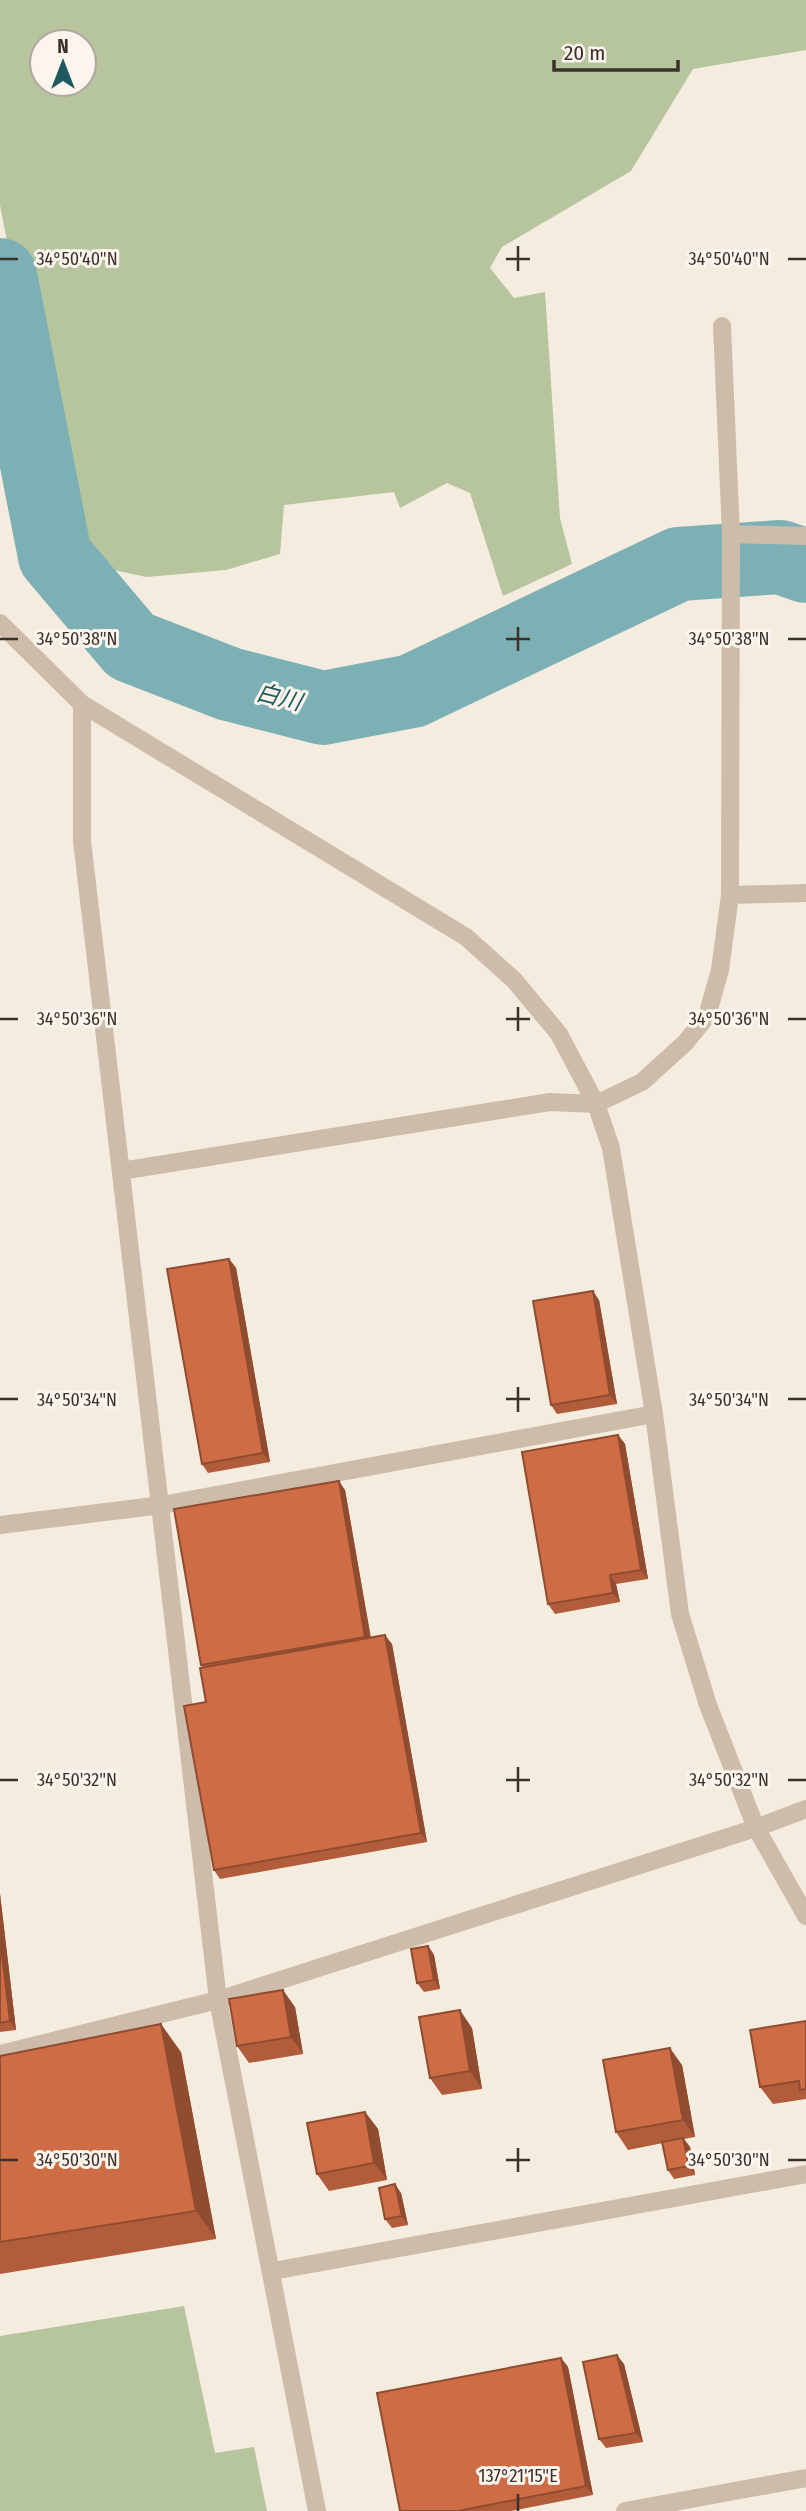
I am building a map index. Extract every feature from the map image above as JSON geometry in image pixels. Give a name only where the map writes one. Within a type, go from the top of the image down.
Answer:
[{"type":"street","points":[[121,1171],[550,1102],[596,1104],[642,1082],[685,1043],[706,1016],[720,970],[730,895],[731,534],[722,326]]},
{"type":"street","points":[[731,534],[806,536]]},
{"type":"street","points":[[0,623],[82,704],[466,937],[514,980],[559,1034],[596,1104],[611,1148],[654,1414],[680,1614],[708,1705],[756,1828],[806,1916]]},
{"type":"street","points":[[82,704],[82,841],[218,2000],[317,2511]]},
{"type":"street","points":[[730,895],[806,893]]},
{"type":"street","points":[[0,1525],[162,1505],[654,1414]]},
{"type":"street","points":[[0,2054],[218,2000],[756,1828],[806,1809]]},
{"type":"street","points":[[272,2271],[806,2174]]},
{"type":"street","points":[[625,2511],[806,2478]]},
{"type":"green space","points":[[0,0],[806,0],[806,50],[693,69],[631,171],[502,247],[490,268],[514,298],[545,292],[560,518],[572,564],[503,596],[470,493],[447,483],[400,508],[394,492],[284,505],[280,554],[226,570],[146,577],[105,568],[78,547],[67,518],[28,351],[0,205]]},
{"type":"green space","points":[[184,2306],[215,2453],[254,2447],[267,2511],[0,2511],[0,2336]]},
{"type":"building","points":[[229,1259],[263,1453],[202,1464],[167,1269]]},
{"type":"building","points":[[593,1291],[610,1395],[551,1405],[533,1301]]},
{"type":"building","points":[[618,1435],[641,1570],[610,1575],[613,1593],[548,1604],[522,1452]]},
{"type":"building","points":[[339,1481],[365,1637],[201,1665],[174,1509]]},
{"type":"building","points":[[385,1635],[421,1833],[214,1870],[184,1706],[206,1702],[200,1668]]},
{"type":"building","points":[[0,1938],[10,2021],[0,2023]]},
{"type":"building","points":[[428,1946],[434,1980],[417,1983],[411,1949]]},
{"type":"building","points":[[283,1990],[291,2037],[237,2046],[229,1999]]},
{"type":"building","points":[[460,2010],[470,2071],[430,2078],[419,2017]]},
{"type":"building","points":[[806,2021],[806,2089],[800,2090],[799,2081],[760,2087],[750,2030]]},
{"type":"building","points":[[161,2024],[196,2211],[0,2242],[0,2056]]},
{"type":"building","points":[[670,2048],[683,2120],[616,2132],[603,2060]]},
{"type":"building","points":[[365,2112],[374,2163],[317,2174],[307,2123]]},
{"type":"building","points":[[683,2138],[689,2166],[668,2170],[662,2142]]},
{"type":"building","points":[[395,2184],[402,2216],[385,2219],[379,2188]]},
{"type":"building","points":[[617,2355],[636,2433],[599,2439],[583,2362]]},
{"type":"building","points":[[561,2358],[586,2486],[458,2511],[400,2511],[377,2393]]},
{"type":"waterway","name":"白川","points":[[0,275],[55,556],[131,646],[229,684],[323,708],[412,691],[679,564],[780,557],[806,566]]}]
